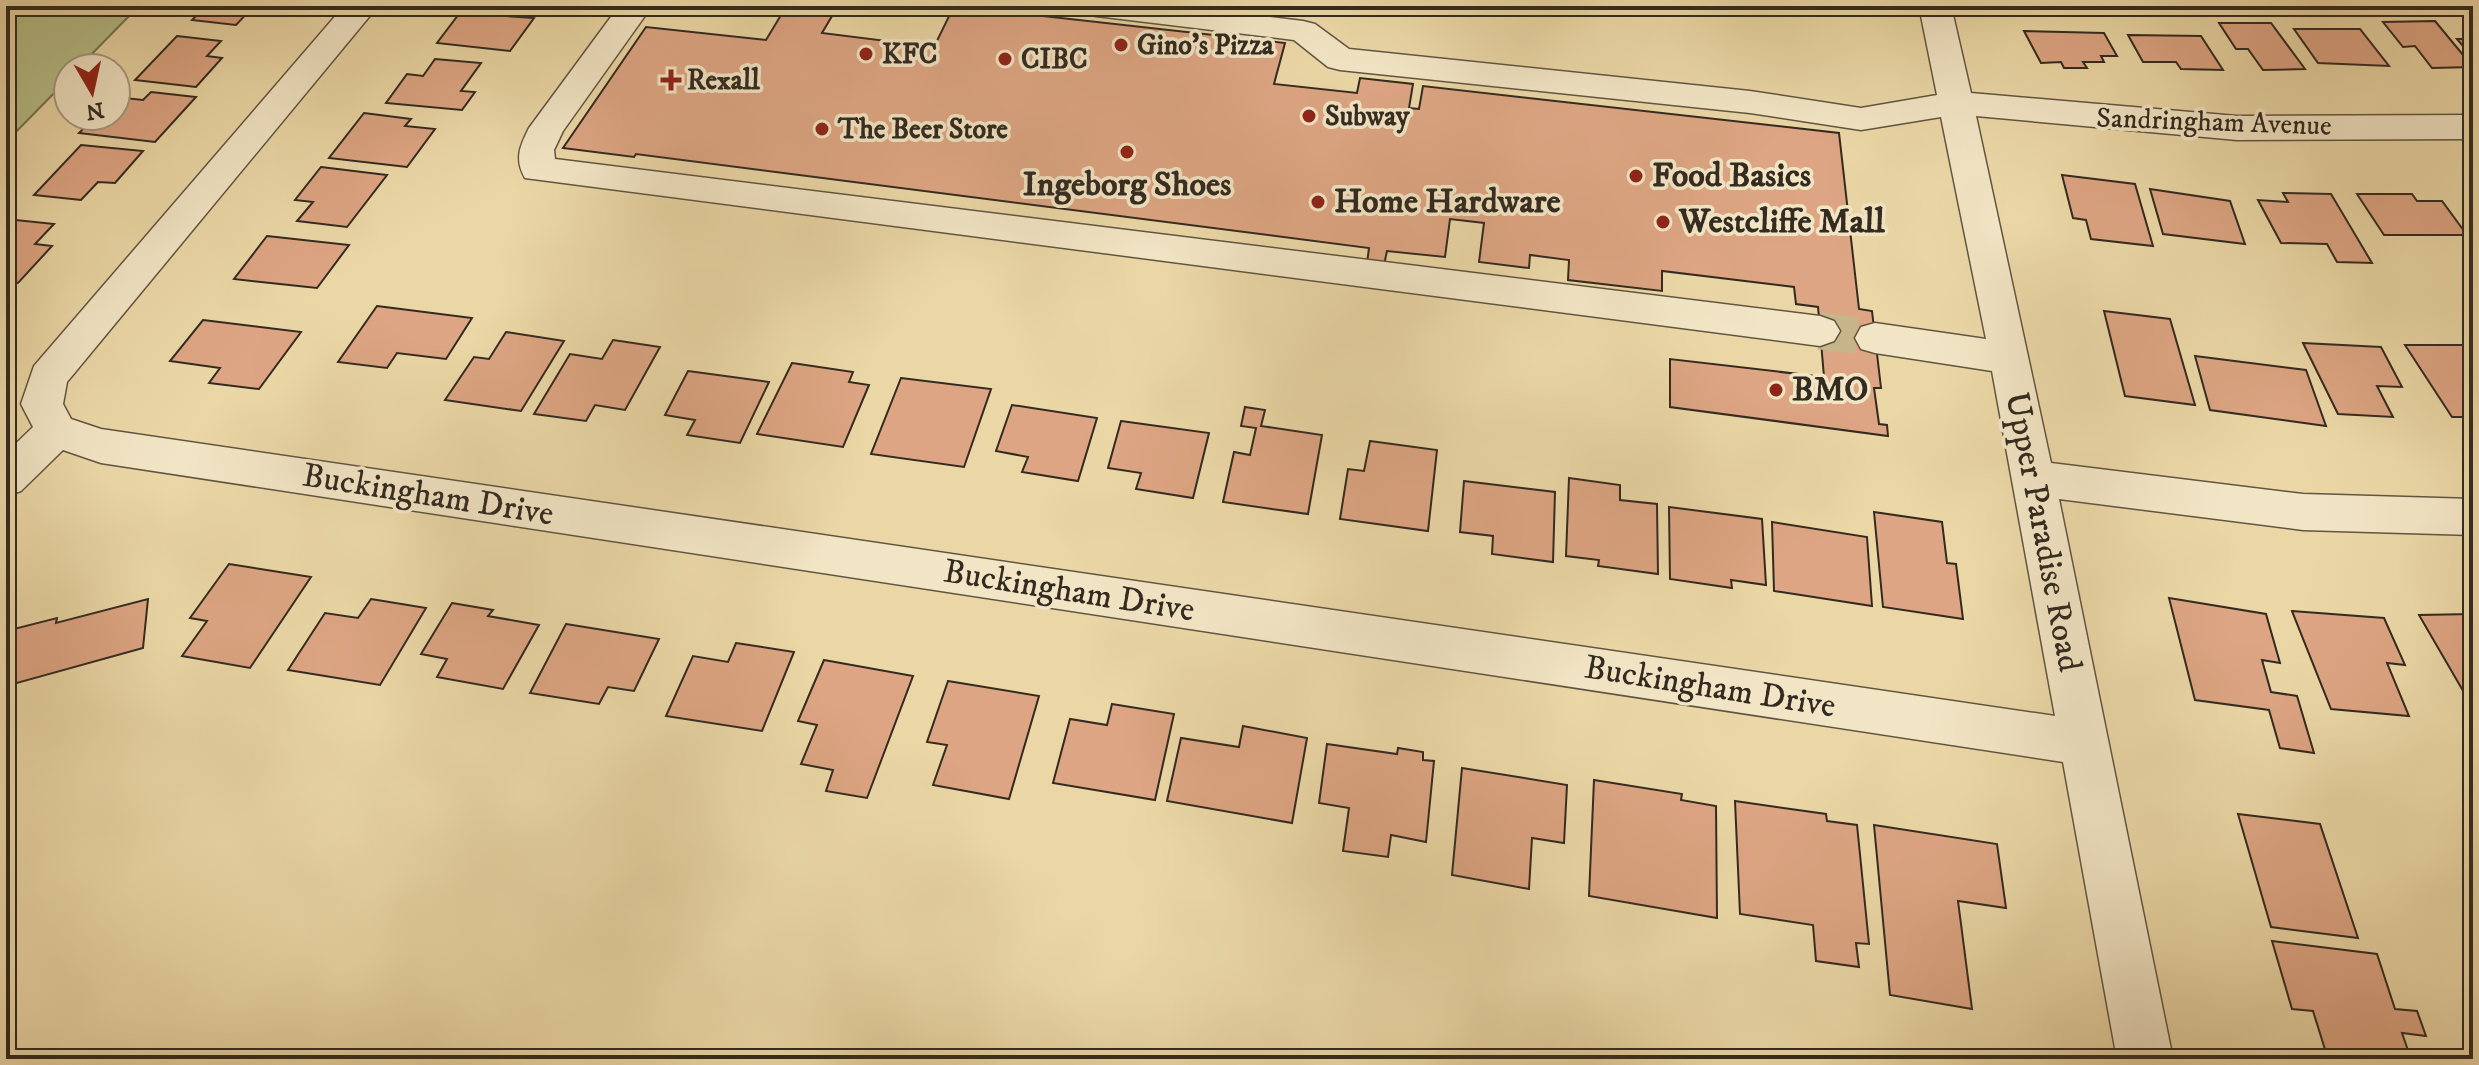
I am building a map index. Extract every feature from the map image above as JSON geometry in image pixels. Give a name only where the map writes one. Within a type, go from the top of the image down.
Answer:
[{"type":"street","points":[[6,479],[56,431],[42,404],[48,377],[362,6]]},
{"type":"street","points":[[636,6],[547,128],[536,150],[538,169],[1820,331]]},
{"type":"street","name":"Sandringham Avenue","points":[[1096,6],[1264,15],[1303,31],[1340,59],[1750,102],[1861,119],[1955,103],[2237,128],[2473,127]]},
{"type":"street","name":"Upper Paradise Road","points":[[1935,6],[2010,358],[2145,1059]]},
{"type":"street","points":[[1875,338],[2010,358]]},
{"type":"street","name":"Buckingham Drive","points":[[56,431],[101,446],[2084,743]]},
{"type":"street","points":[[2032,478],[2303,512],[2473,517]]},
{"type":"green space","points":[[6,6],[139,6],[94,52],[52,52],[52,95],[6,142]]},
{"type":"building","points":[[206,6],[269,6],[264,11],[251,9],[236,25],[192,20]]},
{"type":"building","points":[[465,6],[511,8],[505,16],[534,18],[510,51],[437,43]]},
{"type":"building","name":"Westcliffe Mall","points":[[954,6],[1285,43],[1274,84],[1357,93],[1360,78],[1413,84],[1409,108],[1419,109],[1423,86],[1839,133],[1859,309],[1872,311],[1881,388],[1874,388],[1879,424],[1887,425],[1888,436],[1670,407],[1670,359],[1824,377],[1818,307],[1796,304],[1794,287],[1662,271],[1662,291],[1568,280],[1569,260],[1530,255],[1529,268],[1479,262],[1484,223],[1450,219],[1445,257],[1387,251],[1384,265],[1367,263],[1369,248],[636,154],[634,157],[563,148],[646,27],[766,40],[784,10],[832,16],[822,33],[934,47]]},
{"type":"building","points":[[2347,6],[2390,6],[2397,16],[2353,15]]},
{"type":"building","points":[[2435,21],[2473,67],[2432,68],[2415,46],[2403,47],[2383,22]]},
{"type":"building","points":[[2219,23],[2271,23],[2305,69],[2263,70],[2248,49],[2236,49]]},
{"type":"building","points":[[2294,29],[2360,29],[2389,66],[2318,63]]},
{"type":"building","points":[[2024,31],[2104,33],[2117,56],[2101,56],[2104,62],[2083,62],[2087,68],[2064,68],[2061,62],[2041,63]]},
{"type":"building","points":[[2128,35],[2201,36],[2223,70],[2181,69],[2176,62],[2143,62]]},
{"type":"building","points":[[177,36],[221,41],[207,56],[222,58],[196,87],[135,80]]},
{"type":"building","points":[[2457,39],[2473,39],[2473,58]]},
{"type":"building","points":[[435,59],[481,63],[461,91],[475,92],[462,110],[386,103],[407,74],[423,76]]},
{"type":"building","points":[[151,92],[196,97],[155,142],[79,133],[132,132],[132,99],[143,100]]},
{"type":"building","points":[[364,113],[411,119],[405,126],[435,129],[407,167],[329,158]]},
{"type":"building","points":[[81,145],[143,151],[115,183],[98,182],[81,200],[34,195]]},
{"type":"building","points":[[321,167],[387,175],[347,227],[297,221],[313,202],[295,200]]},
{"type":"building","points":[[2062,175],[2135,184],[2153,246],[2091,239],[2086,220],[2073,218]]},
{"type":"building","points":[[2150,189],[2230,201],[2245,244],[2163,234]]},
{"type":"building","points":[[2283,193],[2331,194],[2372,263],[2337,262],[2327,244],[2281,243],[2258,200],[2288,202]]},
{"type":"building","points":[[2357,194],[2412,194],[2417,201],[2442,201],[2467,235],[2384,235]]},
{"type":"building","points":[[6,219],[54,224],[35,244],[52,246],[18,283],[6,281]]},
{"type":"building","points":[[267,236],[349,245],[317,288],[234,279]]},
{"type":"building","points":[[377,306],[472,318],[446,359],[397,353],[387,368],[338,362]]},
{"type":"building","points":[[2104,311],[2170,319],[2195,405],[2125,396]]},
{"type":"building","points":[[203,320],[301,332],[259,389],[209,383],[220,368],[170,361]]},
{"type":"building","points":[[506,332],[564,341],[521,411],[445,400],[474,357],[489,359]]},
{"type":"building","points":[[613,340],[660,347],[625,410],[595,405],[586,421],[534,414],[570,354],[602,359]]},
{"type":"building","points":[[2303,343],[2381,347],[2402,387],[2377,386],[2393,417],[2338,414]]},
{"type":"building","points":[[2405,345],[2473,345],[2473,417],[2452,417]]},
{"type":"building","points":[[2195,356],[2306,370],[2326,426],[2210,410]]},
{"type":"building","points":[[792,363],[853,372],[849,382],[869,385],[843,447],[757,434]]},
{"type":"building","points":[[688,371],[769,382],[740,443],[687,435],[695,420],[665,415]]},
{"type":"building","points":[[901,378],[991,389],[964,467],[871,454]]},
{"type":"building","points":[[1012,405],[1097,418],[1078,481],[1022,472],[1028,457],[996,451]]},
{"type":"building","points":[[1245,407],[1265,410],[1261,426],[1322,435],[1308,514],[1223,502],[1234,452],[1250,455],[1256,428],[1241,426]]},
{"type":"building","points":[[1121,421],[1209,433],[1193,498],[1136,489],[1141,473],[1108,468]]},
{"type":"building","points":[[1370,441],[1437,450],[1428,531],[1340,519],[1348,469],[1364,471]]},
{"type":"building","points":[[1569,478],[1620,485],[1620,500],[1657,504],[1658,574],[1598,566],[1599,560],[1566,556]]},
{"type":"building","points":[[1464,481],[1555,492],[1553,562],[1492,554],[1493,536],[1460,532]]},
{"type":"building","points":[[1669,507],[1762,519],[1766,585],[1731,580],[1732,588],[1670,579]]},
{"type":"building","points":[[1874,512],[1942,522],[1947,563],[1956,564],[1963,619],[1883,607]]},
{"type":"building","points":[[1772,522],[1867,537],[1872,606],[1774,591]]},
{"type":"building","points":[[229,564],[311,577],[250,668],[182,656],[207,621],[190,618]]},
{"type":"building","points":[[2169,598],[2266,614],[2280,663],[2262,660],[2271,692],[2297,696],[2314,753],[2280,748],[2269,710],[2195,700]]},
{"type":"building","points":[[148,599],[143,648],[6,686],[6,631],[57,618],[56,623]]},
{"type":"building","points":[[371,599],[426,608],[380,685],[288,670],[325,613],[358,618]]},
{"type":"building","points":[[452,603],[493,610],[488,616],[539,625],[503,689],[437,677],[447,659],[421,654]]},
{"type":"building","points":[[2292,611],[2384,618],[2405,665],[2387,663],[2409,716],[2331,709]]},
{"type":"building","points":[[2473,614],[2473,708],[2419,615]]},
{"type":"building","points":[[566,624],[659,639],[634,691],[608,687],[599,704],[530,693]]},
{"type":"building","points":[[736,643],[794,652],[762,731],[666,716],[693,656],[728,662]]},
{"type":"building","points":[[824,660],[913,676],[867,798],[826,791],[833,770],[801,764],[817,725],[798,721]]},
{"type":"building","points":[[948,681],[1039,696],[1009,799],[933,785],[947,745],[927,742]]},
{"type":"building","points":[[1112,704],[1174,714],[1155,800],[1053,783],[1070,719],[1107,725]]},
{"type":"building","points":[[1243,726],[1307,738],[1292,823],[1167,801],[1181,738],[1239,747]]},
{"type":"building","points":[[1327,744],[1397,754],[1398,748],[1423,752],[1423,760],[1434,761],[1426,842],[1391,835],[1388,857],[1343,851],[1349,808],[1319,803]]},
{"type":"building","points":[[1462,768],[1567,785],[1564,843],[1532,838],[1529,889],[1452,875]]},
{"type":"building","points":[[1594,780],[1682,794],[1681,800],[1716,806],[1717,918],[1589,896]]},
{"type":"building","points":[[1735,801],[1826,814],[1827,821],[1857,825],[1869,944],[1856,943],[1859,967],[1816,961],[1813,925],[1740,914]]},
{"type":"building","points":[[2238,814],[2320,824],[2358,938],[2271,927]]},
{"type":"building","points":[[1874,825],[1997,844],[2006,908],[1958,901],[1972,1009],[1890,995]]},
{"type":"building","points":[[2272,941],[2377,954],[2395,1009],[2417,1011],[2426,1036],[2402,1033],[2411,1059],[2328,1059],[2313,1011],[2292,1009]]},
{"type":"tunnel","points":[[1820,331],[1875,338]]},
{"type":"place","name":"Gino's Pizza","points":[[1121,45]]},
{"type":"place","name":"KFC","points":[[866,54]]},
{"type":"place","name":"CIBC","points":[[1005,59]]},
{"type":"place","name":"Rexall","points":[[671,80]]},
{"type":"place","name":"Subway","points":[[1309,116]]},
{"type":"place","name":"The Beer Store","points":[[822,129]]},
{"type":"place","name":"Ingeborg Shoes","points":[[1127,152]]},
{"type":"place","name":"Food Basics","points":[[1636,176]]},
{"type":"place","name":"Home Hardware","points":[[1318,202]]},
{"type":"place","name":"Westcliffe Mall","points":[[1663,222]]},
{"type":"place","name":"BMO","points":[[1776,390]]}]
